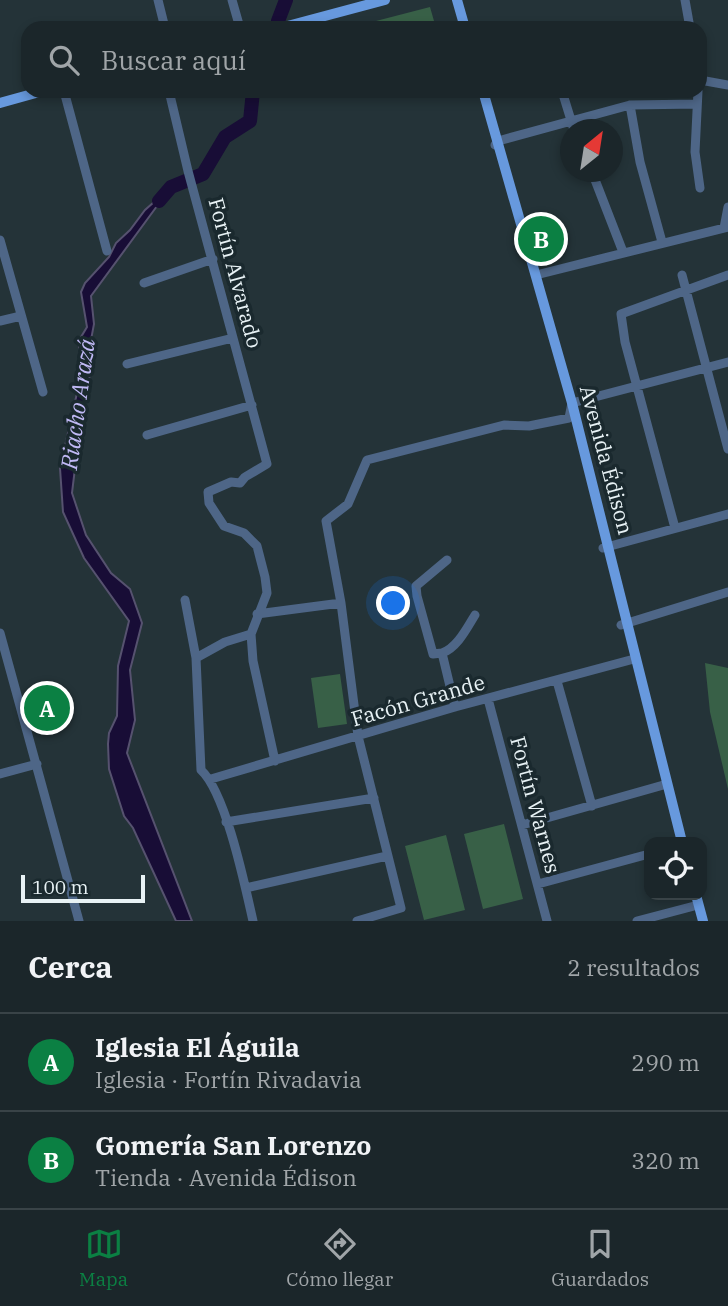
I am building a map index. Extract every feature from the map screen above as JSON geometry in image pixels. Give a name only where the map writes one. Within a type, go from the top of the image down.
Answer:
[{"type":"main road","points":[[306,21],[385,0]]},
{"type":"main road","points":[[455,0],[461,21]]},
{"type":"main road","points":[[0,103],[21,97]]},
{"type":"main road","name":"Avenida Édison","points":[[482,98],[572,403],[631,660],[678,837]]},
{"type":"main road","name":"Avenida Édison","points":[[496,144],[606,547]]},
{"type":"main road","points":[[695,900],[701,921]]},
{"type":"street","points":[[158,0],[163,21]]},
{"type":"street","points":[[232,0],[238,21]]},
{"type":"street","points":[[685,0],[689,21]]},
{"type":"street","points":[[707,81],[728,85]]},
{"type":"street","points":[[66,98],[107,251]]},
{"type":"street","name":"Fortín Alvarado","points":[[171,98],[267,464],[240,483],[231,482],[208,492],[209,503],[224,526],[244,533],[257,546],[267,593],[257,614]]},
{"type":"street","points":[[564,98],[570,119]]},
{"type":"street","points":[[697,98],[695,152],[700,188]]},
{"type":"street","points":[[589,119],[630,105],[697,104]]},
{"type":"street","points":[[630,105],[640,162],[662,242]]},
{"type":"street","points":[[496,144],[560,128]]},
{"type":"street","points":[[596,182],[623,252]]},
{"type":"street","points":[[536,275],[726,228],[728,207]]},
{"type":"street","points":[[0,240],[43,392]]},
{"type":"street","points":[[144,282],[213,259]]},
{"type":"street","points":[[682,275],[728,449]]},
{"type":"street","points":[[675,528],[625,342],[621,314],[728,275]]},
{"type":"street","points":[[0,321],[21,316]]},
{"type":"street","points":[[127,364],[233,338]]},
{"type":"street","points":[[356,921],[401,908],[358,736],[341,603],[326,521],[348,504],[367,460],[503,425],[529,426],[569,418],[572,403],[728,362]]},
{"type":"street","points":[[147,435],[252,405]]},
{"type":"street","points":[[606,547],[728,514]]},
{"type":"street","points":[[447,560],[416,586],[416,596],[433,653],[448,651],[475,615]]},
{"type":"street","points":[[624,624],[728,593]]},
{"type":"street","points":[[185,600],[196,658],[201,770],[211,779],[226,822],[253,921]]},
{"type":"street","points":[[275,761],[253,661],[251,634],[257,614],[341,603]]},
{"type":"street","points":[[0,633],[79,921]]},
{"type":"street","points":[[196,658],[225,642],[251,634]]},
{"type":"street","points":[[442,653],[455,707]]},
{"type":"street","name":"Facón Grande","points":[[211,779],[455,707],[631,660]]},
{"type":"street","points":[[557,681],[592,806]]},
{"type":"street","name":"Fortín Warnes","points":[[488,699],[547,921]]},
{"type":"street","points":[[0,774],[37,764]]},
{"type":"street","points":[[522,825],[664,785]]},
{"type":"street","points":[[226,822],[374,798]]},
{"type":"street","points":[[538,884],[644,855]]},
{"type":"street","points":[[246,888],[387,856]]},
{"type":"street","points":[[637,921],[695,900]]},
{"type":"green space","points":[[430,7],[434,21],[376,21]]},
{"type":"green space","points":[[705,663],[728,668],[728,789],[710,712]]},
{"type":"green space","points":[[340,674],[347,724],[318,728],[311,678]]},
{"type":"green space","points":[[504,824],[523,899],[483,909],[464,834]]},
{"type":"green space","points":[[446,835],[465,910],[424,920],[405,846]]},
{"type":"water","points":[[171,187],[91,296],[94,324],[90,345],[90,374],[81,419],[72,493],[86,535],[111,573],[130,589],[142,623],[130,670],[135,720],[127,753],[192,921],[176,921],[133,828],[124,816],[109,769],[109,733],[117,716],[118,666],[129,621],[84,558],[63,512],[60,468],[80,380],[81,354],[78,342],[87,327],[81,292],[85,283],[109,257],[116,243],[145,210]]},
{"type":"waterway","name":"Riacho Arazá","points":[[278,21],[286,0]]},
{"type":"waterway","name":"Riacho Arazá","points":[[159,201],[171,187],[203,174],[225,137],[250,121],[252,98]]},
{"type":"place","name":"Gomería San Lorenzo","points":[[541,239]]},
{"type":"place","name":"Iglesia El Águila","points":[[47,708]]}]
